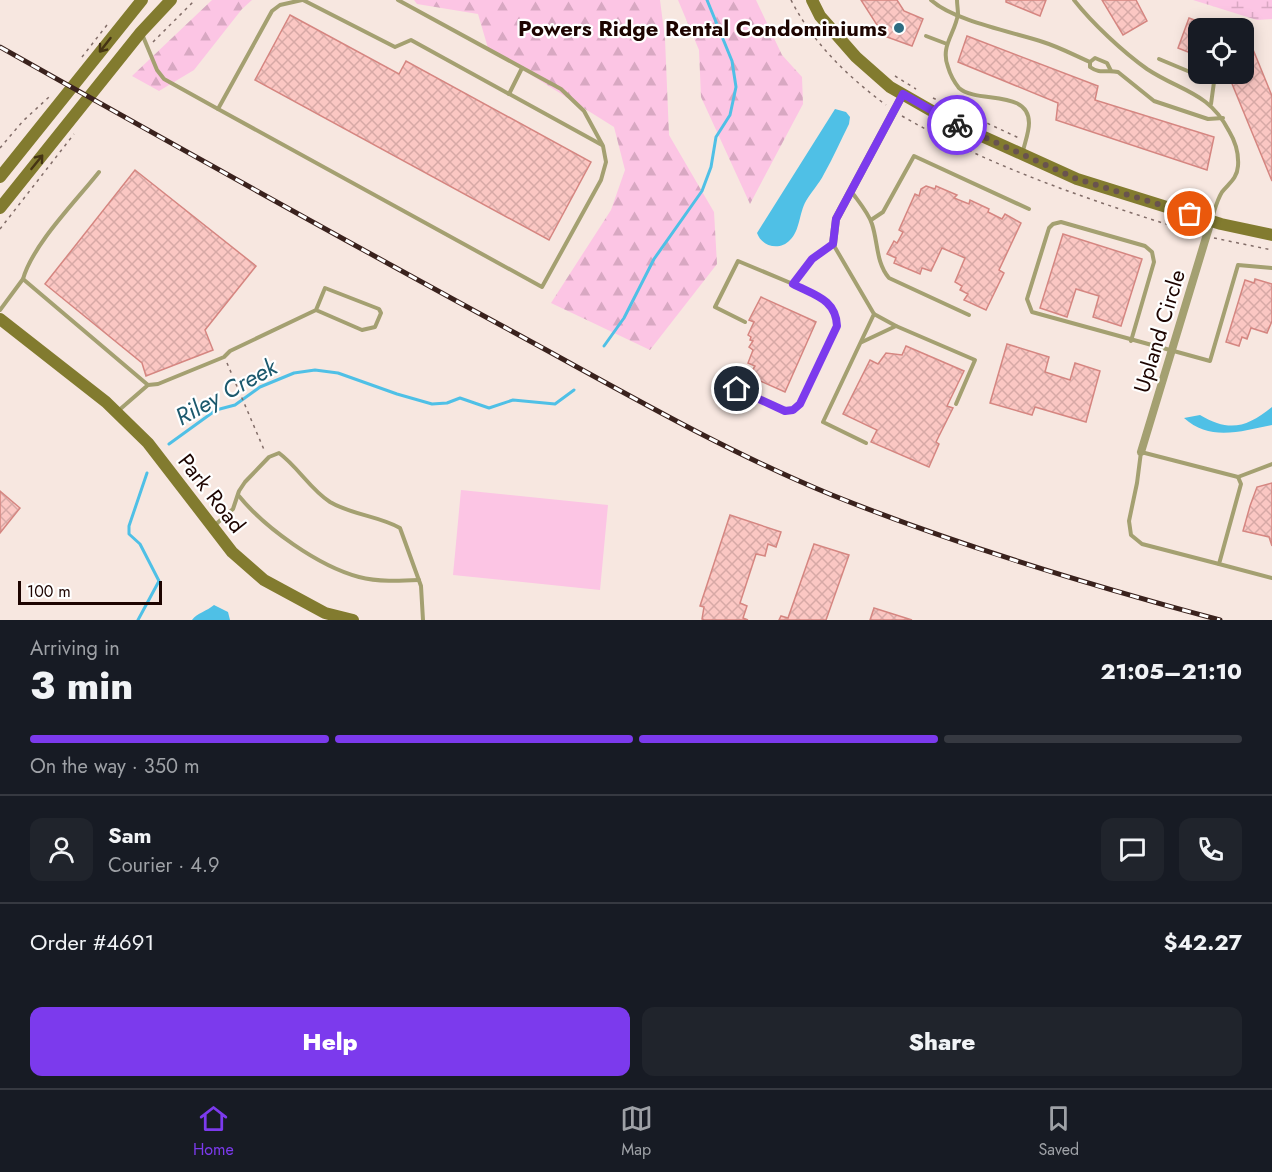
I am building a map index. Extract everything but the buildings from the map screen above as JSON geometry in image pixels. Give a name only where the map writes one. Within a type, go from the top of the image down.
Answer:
[{"type":"street","points":[[0,177],[142,0]]},
{"type":"street","points":[[0,208],[141,32],[171,0]]},
{"type":"street","points":[[812,0],[820,16],[856,57],[890,87],[953,123],[1077,179],[1211,221],[1272,235]]},
{"type":"street","points":[[833,244],[836,219],[903,94]]},
{"type":"street","name":"Upland Circle","points":[[1141,452],[1211,221]]},
{"type":"street","name":"Park Road","points":[[0,319],[117,413],[148,443],[232,552],[264,580],[325,613],[353,620]]},
{"type":"lane","points":[[218,109],[272,11],[280,5],[303,0],[395,47],[411,40],[603,146]]},
{"type":"lane","points":[[141,32],[157,70],[164,79],[542,287],[601,180],[606,162],[603,146],[584,111],[561,90],[398,0]]},
{"type":"lane","points":[[931,0],[958,14],[1008,33],[1046,43],[1090,62]]},
{"type":"lane","points":[[957,0],[958,14],[944,52],[947,66],[960,88],[972,94],[1007,99],[1019,105],[1027,113],[1029,120],[1022,154]]},
{"type":"lane","points":[[1074,0],[1085,15],[1145,67],[1211,105],[1223,118],[1235,142],[1238,165],[1232,183],[1222,192],[1217,201],[1211,221]]},
{"type":"lane","points":[[926,36],[947,44]]},
{"type":"lane","points":[[1090,62],[1095,58],[1107,63],[1111,71]]},
{"type":"lane","points":[[1159,59],[1214,82],[1211,105]]},
{"type":"lane","points":[[1090,62],[1090,67],[1096,72],[1104,74],[1111,71],[1118,72],[1154,100],[1208,119],[1223,118]]},
{"type":"lane","points":[[509,94],[522,68]]},
{"type":"lane","points":[[871,220],[883,212],[914,156],[1029,209]]},
{"type":"lane","points":[[0,310],[24,279],[27,265],[47,236],[99,172]]},
{"type":"lane","points":[[851,190],[871,220],[877,239],[879,260],[883,271],[889,278],[969,315]]},
{"type":"lane","points":[[1131,341],[1154,262],[1152,252],[1145,246],[1071,225],[1060,222],[1053,224],[1049,228],[1027,299],[1032,312],[1131,341],[1210,361],[1238,265],[1272,268]]},
{"type":"lane","points":[[793,284],[812,259],[833,244],[874,314],[896,326],[975,360],[956,404]]},
{"type":"lane","points":[[737,389],[785,411],[793,410],[800,404],[837,326],[836,314],[828,302],[793,284],[738,261],[715,307],[745,321]]},
{"type":"lane","points":[[24,279],[148,384],[158,384],[224,357],[230,351],[315,310],[325,288],[379,309],[381,313],[375,327],[363,330],[315,310]]},
{"type":"lane","points":[[866,443],[823,422],[874,314]]},
{"type":"lane","points":[[861,342],[896,326]]},
{"type":"lane","points":[[117,413],[148,384]]},
{"type":"lane","points":[[1272,464],[1238,477],[1141,452],[1129,521],[1131,535],[1142,544],[1272,578]]},
{"type":"lane","points":[[212,528],[233,508],[245,482],[267,459],[279,453],[328,500],[358,514],[400,528],[421,586],[423,620]]},
{"type":"lane","points":[[1219,564],[1240,484],[1238,477]]},
{"type":"lane","points":[[238,495],[268,525],[309,553],[338,569],[360,578],[419,580]]},
{"type":"path","points":[[148,47],[195,0]]},
{"type":"path","points":[[80,59],[110,21]]},
{"type":"path","points":[[894,75],[922,92]]},
{"type":"path","points":[[0,148],[23,121],[54,93]]},
{"type":"path","points":[[932,98],[1025,141]]},
{"type":"path","points":[[0,230],[78,129]]},
{"type":"path","points":[[229,366],[267,459]]},
{"type":"green space","points":[[212,0],[252,0],[242,9],[194,70],[159,91],[132,76]]},
{"type":"green space","points":[[414,0],[660,0],[665,39],[669,135],[714,212],[717,264],[650,350],[551,303],[611,210],[625,170],[614,127],[488,48],[478,14],[417,4]]},
{"type":"green space","points":[[678,0],[756,0],[782,55],[802,77],[803,104],[750,204],[701,97],[699,50]]},
{"type":"green space","points":[[1193,0],[1272,0],[1272,19],[1251,18]]},
{"type":"green space","points":[[461,490],[608,505],[600,590],[453,575]]},
{"type":"water","points":[[835,109],[846,112],[850,117],[849,124],[831,162],[806,201],[796,232],[781,246],[772,246],[763,242],[757,233]]},
{"type":"water","points":[[1272,407],[1272,425],[1238,432],[1204,430],[1184,418],[1200,415],[1220,424],[1237,425],[1254,419]]},
{"type":"water","points":[[214,605],[228,612],[230,620],[192,620],[197,616]]},
{"type":"waterway","name":"Riley Creek","points":[[604,346],[624,318],[654,259],[702,191],[711,167],[716,137],[730,115],[736,87],[732,61],[707,0]]},
{"type":"waterway","name":"Riley Creek","points":[[169,444],[216,410],[235,405],[260,387],[294,373],[315,370],[338,373],[432,404],[447,403],[460,398],[489,408],[513,400],[555,404],[574,390]]},
{"type":"waterway","name":"Riley Creek","points":[[138,620],[159,581],[140,544],[129,534],[129,526],[147,473]]},
{"type":"railway","points":[[0,47],[452,299],[673,419],[792,478],[880,514],[976,548],[1073,579],[1220,620]]},
{"type":"way so far","points":[[957,125],[1077,179],[1190,214]]},
{"type":"place","name":"Powers Ridge Rental Condominiums","points":[[899,28]]},
{"type":"route","points":[[737,389],[785,411],[793,410],[800,404],[837,326],[836,314],[828,302],[793,284],[812,259],[833,244],[836,219],[903,94],[957,125]]}]
